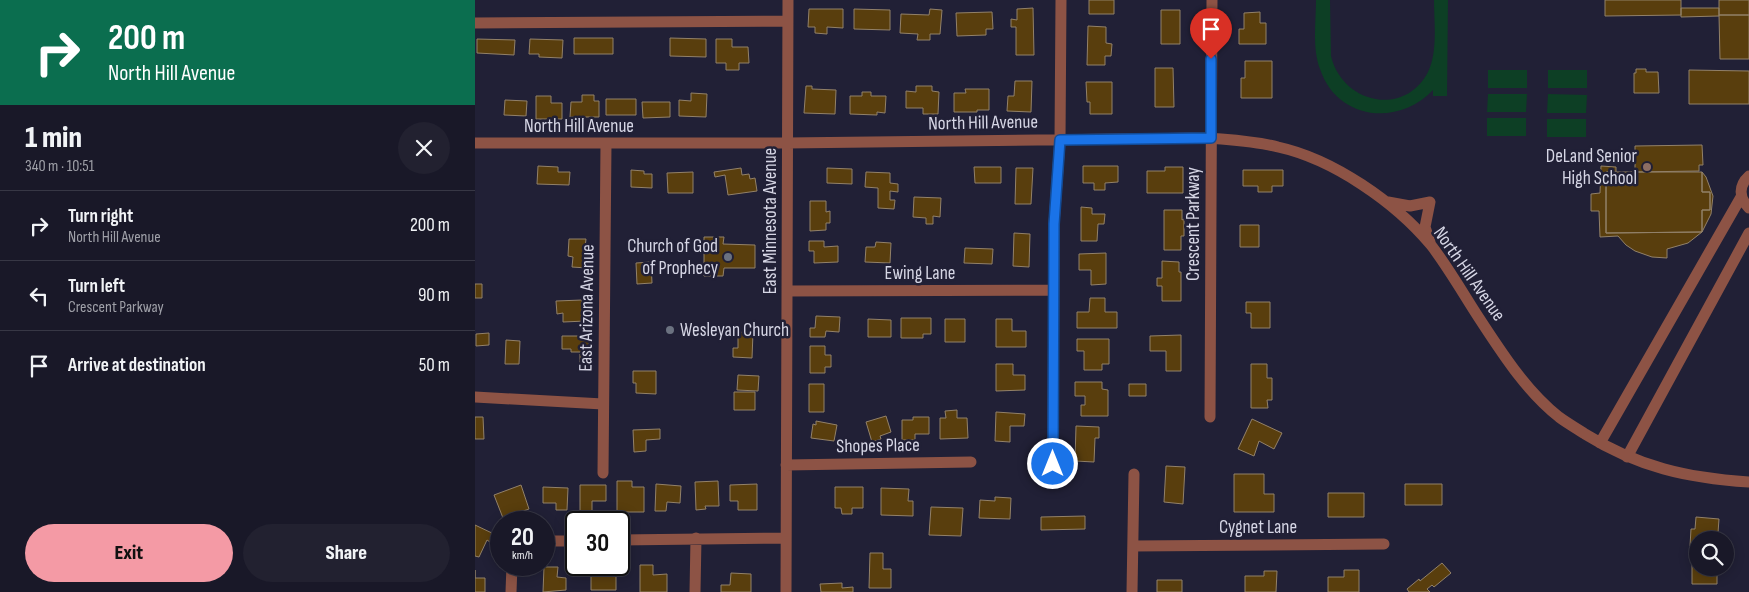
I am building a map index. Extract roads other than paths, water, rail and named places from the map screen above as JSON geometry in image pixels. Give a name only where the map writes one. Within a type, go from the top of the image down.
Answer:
[{"type":"street","name":"East Minnesota Avenue","points":[[786,592],[788,0]]},
{"type":"street","points":[[1053,464],[1054,224],[1060,140],[1061,0]]},
{"type":"street","name":"Crescent Parkway","points":[[1210,417],[1211,0]]},
{"type":"street","points":[[475,23],[788,21]]},
{"type":"street","name":"North Hill Avenue","points":[[475,143],[787,143],[1211,138],[1247,141],[1279,147],[1313,158],[1353,179],[1403,216],[1431,246],[1494,341],[1533,392],[1560,418],[1627,457],[1665,470],[1715,480],[1749,482]]},
{"type":"street","name":"East Arizona Avenue","points":[[603,473],[606,144]]},
{"type":"street","points":[[1600,443],[1741,197],[1742,185],[1749,176]]},
{"type":"street","points":[[1741,197],[1749,208]]},
{"type":"street","points":[[1384,201],[1410,206],[1430,202],[1425,227],[1431,246]]},
{"type":"street","points":[[1627,457],[1749,233]]},
{"type":"street","name":"Ewing Lane","points":[[787,290],[1053,290]]},
{"type":"street","points":[[475,396],[603,404]]},
{"type":"street","name":"Shopes Place","points":[[786,465],[971,462]]},
{"type":"street","points":[[1132,592],[1134,474]]},
{"type":"street","points":[[695,592],[696,538]]},
{"type":"street","points":[[630,540],[786,538]]},
{"type":"street","name":"Cygnet Lane","points":[[1133,546],[1384,544]]},
{"type":"street","points":[[511,576],[511,592]]},
{"type":"place","name":"DeLand Senior High School","points":[[1647,167]]},
{"type":"place","name":"Church of God of Prophecy","points":[[728,257]]},
{"type":"place","name":"Wesleyan Church","points":[[670,330]]}]
